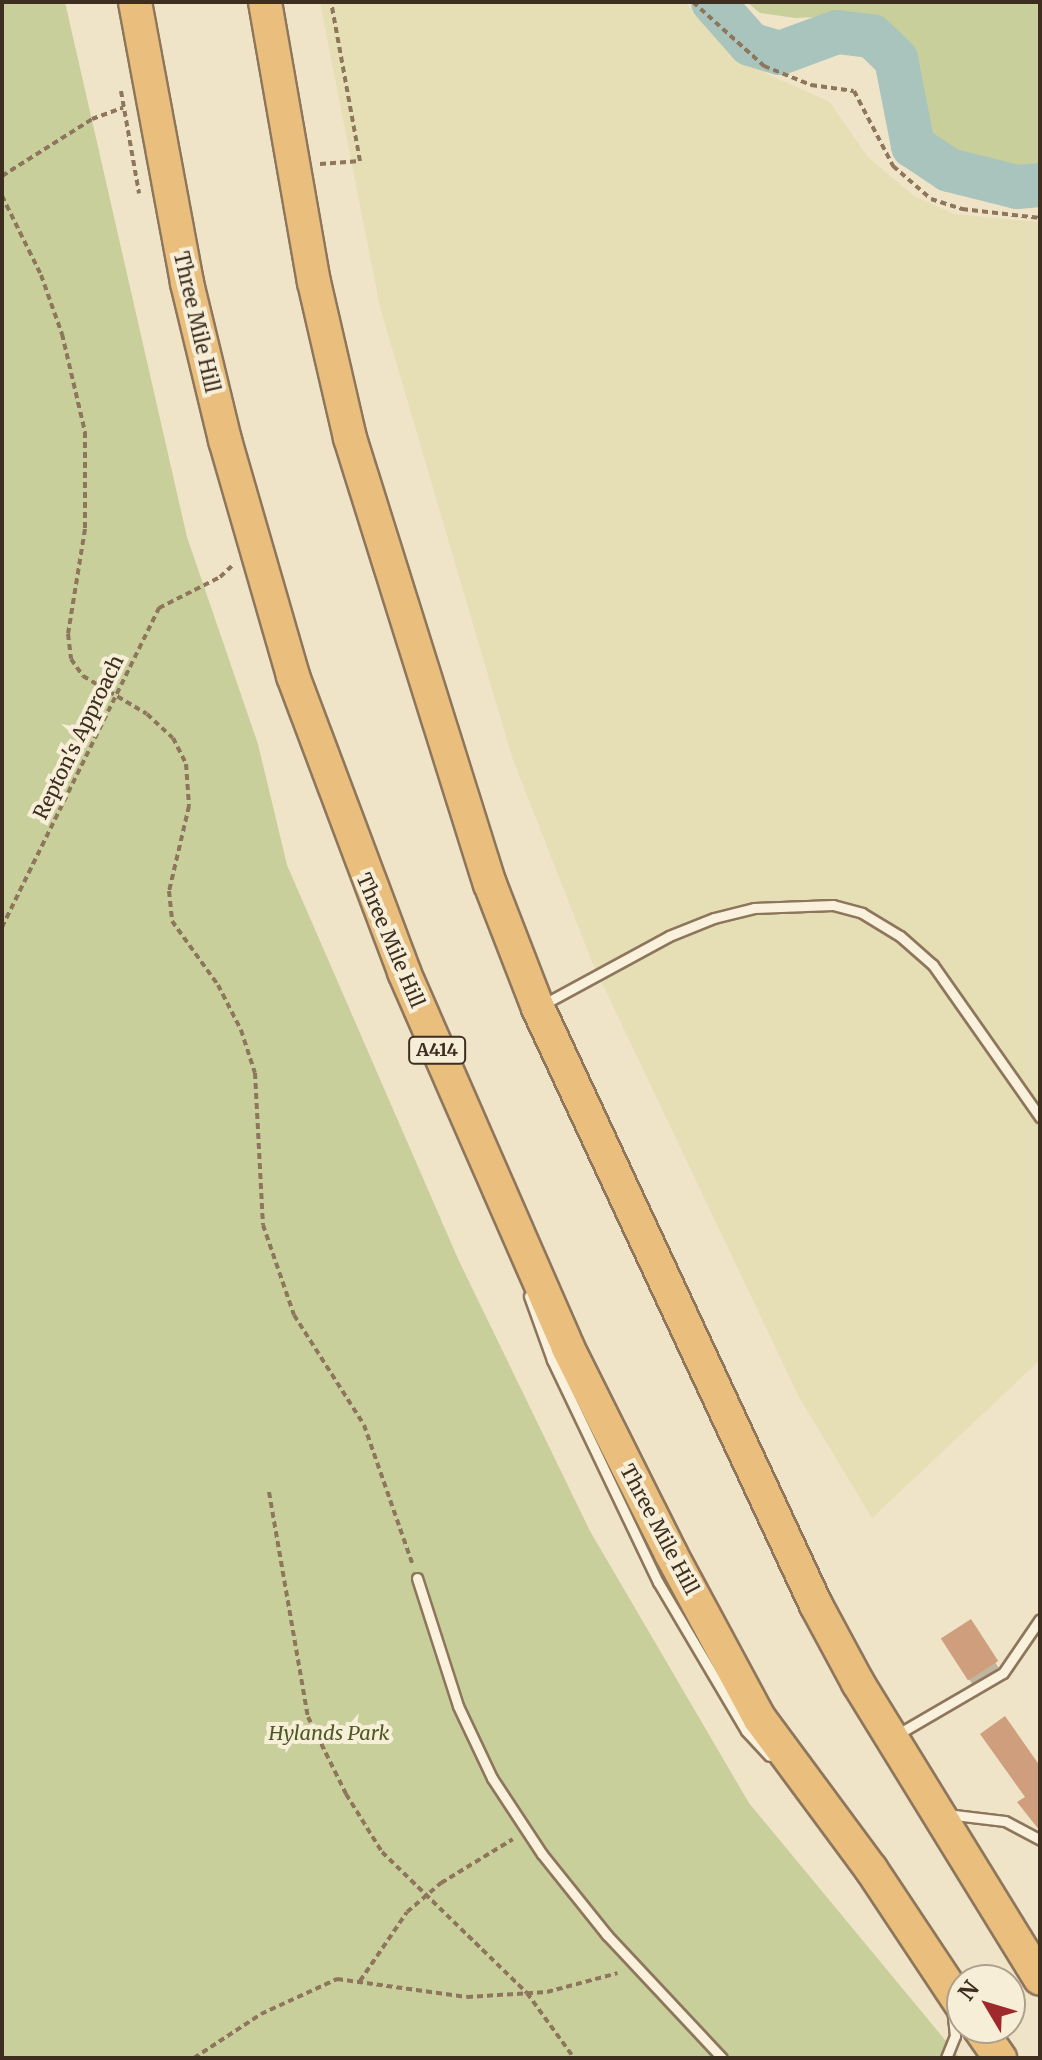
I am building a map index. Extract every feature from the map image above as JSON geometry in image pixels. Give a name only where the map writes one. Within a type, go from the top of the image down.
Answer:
[{"type":"highway","name":"Three Mile Hill","points":[[135,2],[187,283],[274,614],[360,864],[487,1168],[641,1495],[760,1719],[871,1869],[946,1984]]},
{"type":"highway","points":[[265,2],[325,333],[375,525],[490,884],[538,1008],[780,1534],[891,1738],[1040,1979]]},
{"type":"lane","points":[[538,1008],[669,936],[714,918],[754,908],[833,905],[862,913],[933,965],[1040,1117]]},
{"type":"lane","points":[[487,1168],[518,1267]]},
{"type":"lane","points":[[523,1280],[552,1360],[613,1493],[692,1644],[746,1731],[871,1869]]},
{"type":"lane","points":[[417,1578],[458,1706],[492,1778],[528,1833],[634,1967],[722,2058]]},
{"type":"lane","points":[[891,1738],[1003,1673],[1040,1619]]},
{"type":"lane","points":[[938,1814],[1005,1821],[1040,1840]]},
{"type":"path","points":[[295,169],[360,161],[331,2]]},
{"type":"path","points":[[693,2],[764,66],[811,85],[854,91],[874,138],[893,166],[931,199],[962,209],[1040,218]]},
{"type":"path","points":[[2,176],[92,119],[123,108]]},
{"type":"path","points":[[2,196],[41,275],[62,334],[85,432],[85,529],[68,634],[71,659],[83,676],[147,714],[173,738],[186,764],[189,806],[169,891],[172,921],[218,985],[241,1030],[255,1073],[263,1225],[294,1315],[364,1425],[417,1578]]},
{"type":"path","name":"Repton's Approach","points":[[2,927],[76,784],[114,696],[159,608],[207,585]]},
{"type":"path","points":[[269,1492],[308,1717],[371,1836],[424,1897],[527,1993],[574,2058]]},
{"type":"path","points":[[360,1981],[391,1932],[424,1897],[528,1833]]},
{"type":"path","points":[[194,2058],[261,2014],[337,1979],[467,1997],[580,1986],[634,1967]]},
{"type":"shaded area","points":[[320,2],[685,2],[710,30],[767,74],[830,102],[867,156],[914,196],[954,214],[1040,222],[1040,1360],[872,1518],[799,1397],[593,964],[512,757],[380,307]]},
{"type":"green space","name":"Hylands Park","points":[[2,2],[65,2],[187,537],[258,744],[287,865],[459,1261],[590,1531],[749,1803],[960,2058],[2,2058]]},
{"type":"green space","points":[[747,2],[1040,2],[1040,196],[1020,206],[922,178],[929,128],[897,42],[864,15],[795,18],[760,13]]},
{"type":"building","points":[[971,1619],[998,1661],[968,1681],[941,1639]]},
{"type":"building","points":[[1005,1716],[1040,1766],[1040,1831],[1017,1802],[1025,1797],[980,1734]]},
{"type":"waterway","points":[[713,2],[750,44],[780,53],[837,32],[872,36],[896,59],[913,146],[949,170],[1017,187],[1040,185]]}]
